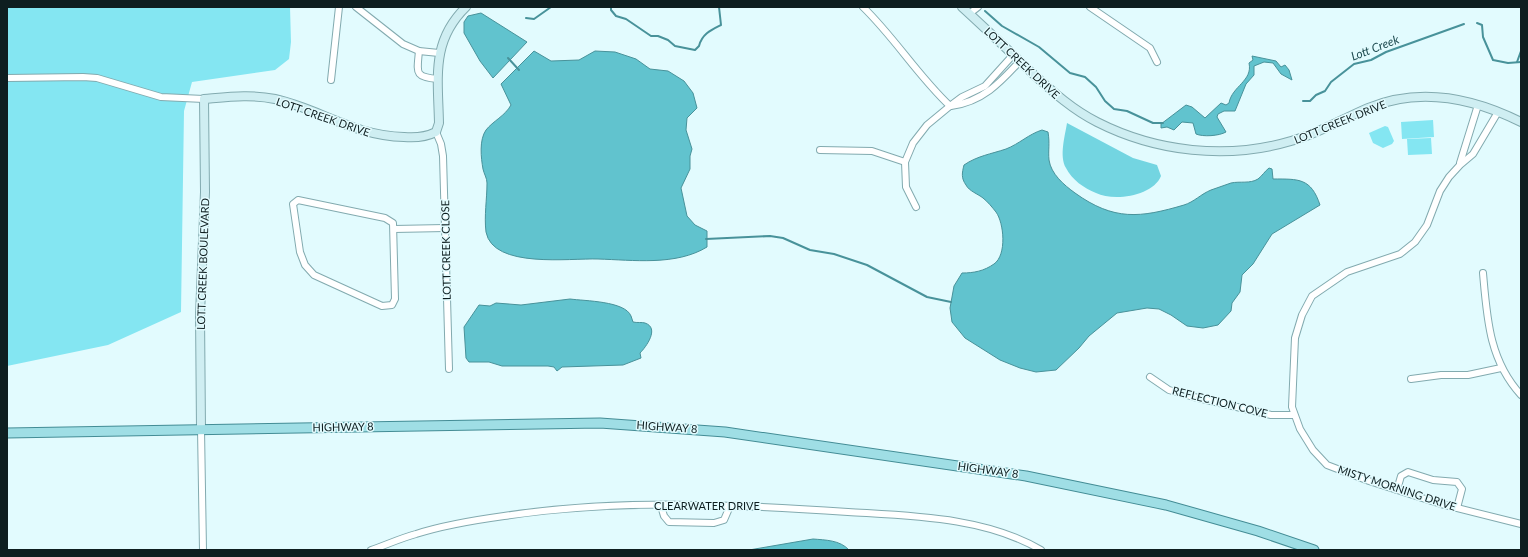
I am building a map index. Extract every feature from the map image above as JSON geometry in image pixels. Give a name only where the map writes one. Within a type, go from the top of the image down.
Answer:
[{"type":"main road","name":"HIGHWAY 8","points":[[7,433],[600,423],[725,432],[985,469],[1092,488],[1202,514],[1314,550]]},
{"type":"street","points":[[331,80],[339,7]]},
{"type":"street","points":[[356,7],[403,44],[419,51],[439,53]]},
{"type":"street","points":[[436,132],[439,123],[439,53],[448,28],[466,7]]},
{"type":"street","points":[[863,7],[879,22],[928,86],[950,106]]},
{"type":"street","name":"LOTT CREEK DRIVE","points":[[962,7],[1060,98],[1095,121],[1129,137],[1165,146],[1184,149],[1229,151],[1270,146],[1309,135],[1370,107],[1406,98],[1442,97],[1478,105],[1521,122]]},
{"type":"street","points":[[969,14],[978,7]]},
{"type":"street","points":[[1090,7],[1150,48],[1157,62]]},
{"type":"street","points":[[419,51],[417,71],[419,75],[424,78],[438,80]]},
{"type":"street","points":[[916,207],[906,187],[905,162],[912,143],[927,125],[950,106],[962,97],[985,86],[1014,55]]},
{"type":"street","points":[[950,106],[964,104],[988,93],[999,85],[1020,61]]},
{"type":"street","name":"LOTT CREEK DRIVE","points":[[7,78],[97,78],[161,97],[204,99],[260,96],[275,99],[368,133],[382,136],[428,136],[436,132]]},
{"type":"street","name":"LOTT CREEK BOULEVARD","points":[[200,429],[200,315],[205,192],[204,99]]},
{"type":"street","name":"MISTY MORNING DRIVE","points":[[1460,165],[1478,105]]},
{"type":"street","name":"MISTY MORNING DRIVE","points":[[1498,112],[1473,154],[1460,165],[1440,192],[1427,225],[1414,242],[1400,254],[1347,272],[1312,296],[1302,315],[1295,338],[1291,386],[1292,407],[1300,429],[1310,445],[1327,465],[1397,490],[1457,508],[1521,524]]},
{"type":"street","name":"LOTT CREEK CLOSE","points":[[436,132],[442,148],[446,228],[449,369]]},
{"type":"street","points":[[820,150],[872,150],[905,162]]},
{"type":"street","points":[[298,200],[385,218],[393,223],[394,229],[395,299],[392,305],[382,306],[314,275],[306,265],[300,252],[292,204],[298,200]]},
{"type":"street","points":[[394,229],[446,228]]},
{"type":"street","points":[[1483,273],[1486,314],[1501,368],[1521,395]]},
{"type":"street","points":[[1411,379],[1441,375],[1468,375],[1501,368]]},
{"type":"street","name":"REFLECTION COVE","points":[[1150,377],[1169,390],[1194,397],[1271,415],[1294,415]]},
{"type":"street","points":[[200,429],[203,550]]},
{"type":"street","points":[[1397,490],[1401,476],[1408,472],[1433,480],[1457,482],[1462,489],[1457,508]]},
{"type":"street","points":[[661,506],[664,516],[669,522],[714,523],[724,520],[730,506]]},
{"type":"street","name":"CLEARWATER DRIVE","points":[[372,550],[418,533],[478,520],[583,507],[765,506],[859,512],[957,522],[1009,535],[1041,550]]},
{"type":"shaded area","points":[[7,7],[290,7],[291,42],[289,59],[275,70],[192,82],[184,111],[181,312],[108,345],[7,366]]},
{"type":"shaded area","points":[[481,13],[527,42],[493,78],[480,61],[464,33],[464,22],[468,16]]},
{"type":"shaded area","points":[[534,51],[551,61],[579,60],[595,51],[615,52],[636,59],[650,69],[668,71],[684,81],[693,93],[697,108],[687,118],[686,130],[692,149],[690,156],[690,169],[681,188],[687,216],[695,225],[707,231],[707,247],[682,257],[668,259],[640,261],[598,259],[552,260],[517,257],[503,252],[492,244],[486,232],[485,226],[487,179],[483,169],[481,149],[482,139],[486,130],[506,112],[511,105],[501,84]]},
{"type":"shaded area","points":[[1252,56],[1276,61],[1281,67],[1285,65],[1289,70],[1292,80],[1281,74],[1273,63],[1264,62],[1254,66],[1254,75],[1246,84],[1235,111],[1224,111],[1218,114],[1217,117],[1226,132],[1207,136],[1199,135],[1196,134],[1193,123],[1182,122],[1174,130],[1167,127],[1161,128],[1161,124],[1186,105],[1192,107],[1205,118],[1221,103],[1226,105],[1229,103],[1234,92],[1248,74],[1249,63],[1253,60]]},
{"type":"shaded area","points":[[1433,120],[1434,137],[1402,139],[1401,122]]},
{"type":"shaded area","points":[[1067,123],[1133,158],[1157,165],[1161,176],[1157,183],[1142,193],[1122,197],[1104,196],[1087,189],[1072,176],[1064,163],[1063,146]]},
{"type":"shaded area","points":[[1385,126],[1388,127],[1394,141],[1392,144],[1383,148],[1373,143],[1369,133]]},
{"type":"shaded area","points":[[1042,130],[1048,132],[1050,165],[1062,183],[1089,202],[1102,209],[1115,213],[1154,213],[1184,205],[1207,192],[1231,183],[1255,181],[1269,168],[1272,169],[1273,179],[1297,180],[1308,185],[1313,190],[1320,205],[1272,234],[1253,264],[1242,275],[1240,292],[1232,303],[1231,311],[1218,325],[1203,328],[1187,326],[1159,309],[1147,308],[1117,313],[1089,336],[1056,370],[1036,372],[1020,368],[1000,360],[965,338],[952,322],[950,308],[954,286],[962,273],[979,271],[994,264],[1001,254],[1003,239],[1001,224],[996,212],[987,201],[967,187],[963,180],[962,173],[964,165],[969,162],[979,157],[1006,149]]},
{"type":"shaded area","points":[[1431,138],[1432,154],[1408,155],[1407,139]]},
{"type":"shaded area","points":[[570,299],[594,301],[621,307],[631,316],[633,322],[649,325],[652,333],[648,342],[640,353],[641,358],[623,365],[562,367],[557,371],[554,367],[548,366],[502,366],[489,362],[469,362],[466,358],[464,327],[479,305],[490,306],[496,303],[521,305]]},
{"type":"shaded area","points":[[813,539],[837,542],[849,550],[749,550]]},
{"type":"waterway","name":"Lott Creek","points":[[526,18],[534,19],[551,7]]},
{"type":"waterway","name":"Lott Creek","points":[[611,7],[611,10],[616,16],[626,19],[651,36],[658,36],[668,40],[675,46],[695,50],[705,35],[721,25],[719,7]]},
{"type":"waterway","name":"Lott Creek","points":[[985,11],[1002,26],[1039,47],[1070,73],[1085,77],[1096,87],[1105,101],[1114,109],[1127,111],[1153,123],[1163,123]]},
{"type":"waterway","name":"Lott Creek","points":[[1477,23],[1482,25],[1483,37],[1493,60],[1508,63],[1521,62]]},
{"type":"waterway","name":"Lott Creek","points":[[1303,101],[1310,101],[1316,95],[1325,91],[1331,82],[1354,64],[1371,60],[1386,52],[1464,24]]},
{"type":"waterway","points":[[1517,62],[1521,51]]},
{"type":"waterway","points":[[508,58],[519,70]]},
{"type":"waterway","points":[[706,239],[770,236],[783,238],[810,250],[834,254],[867,265],[927,297],[951,302]]}]
